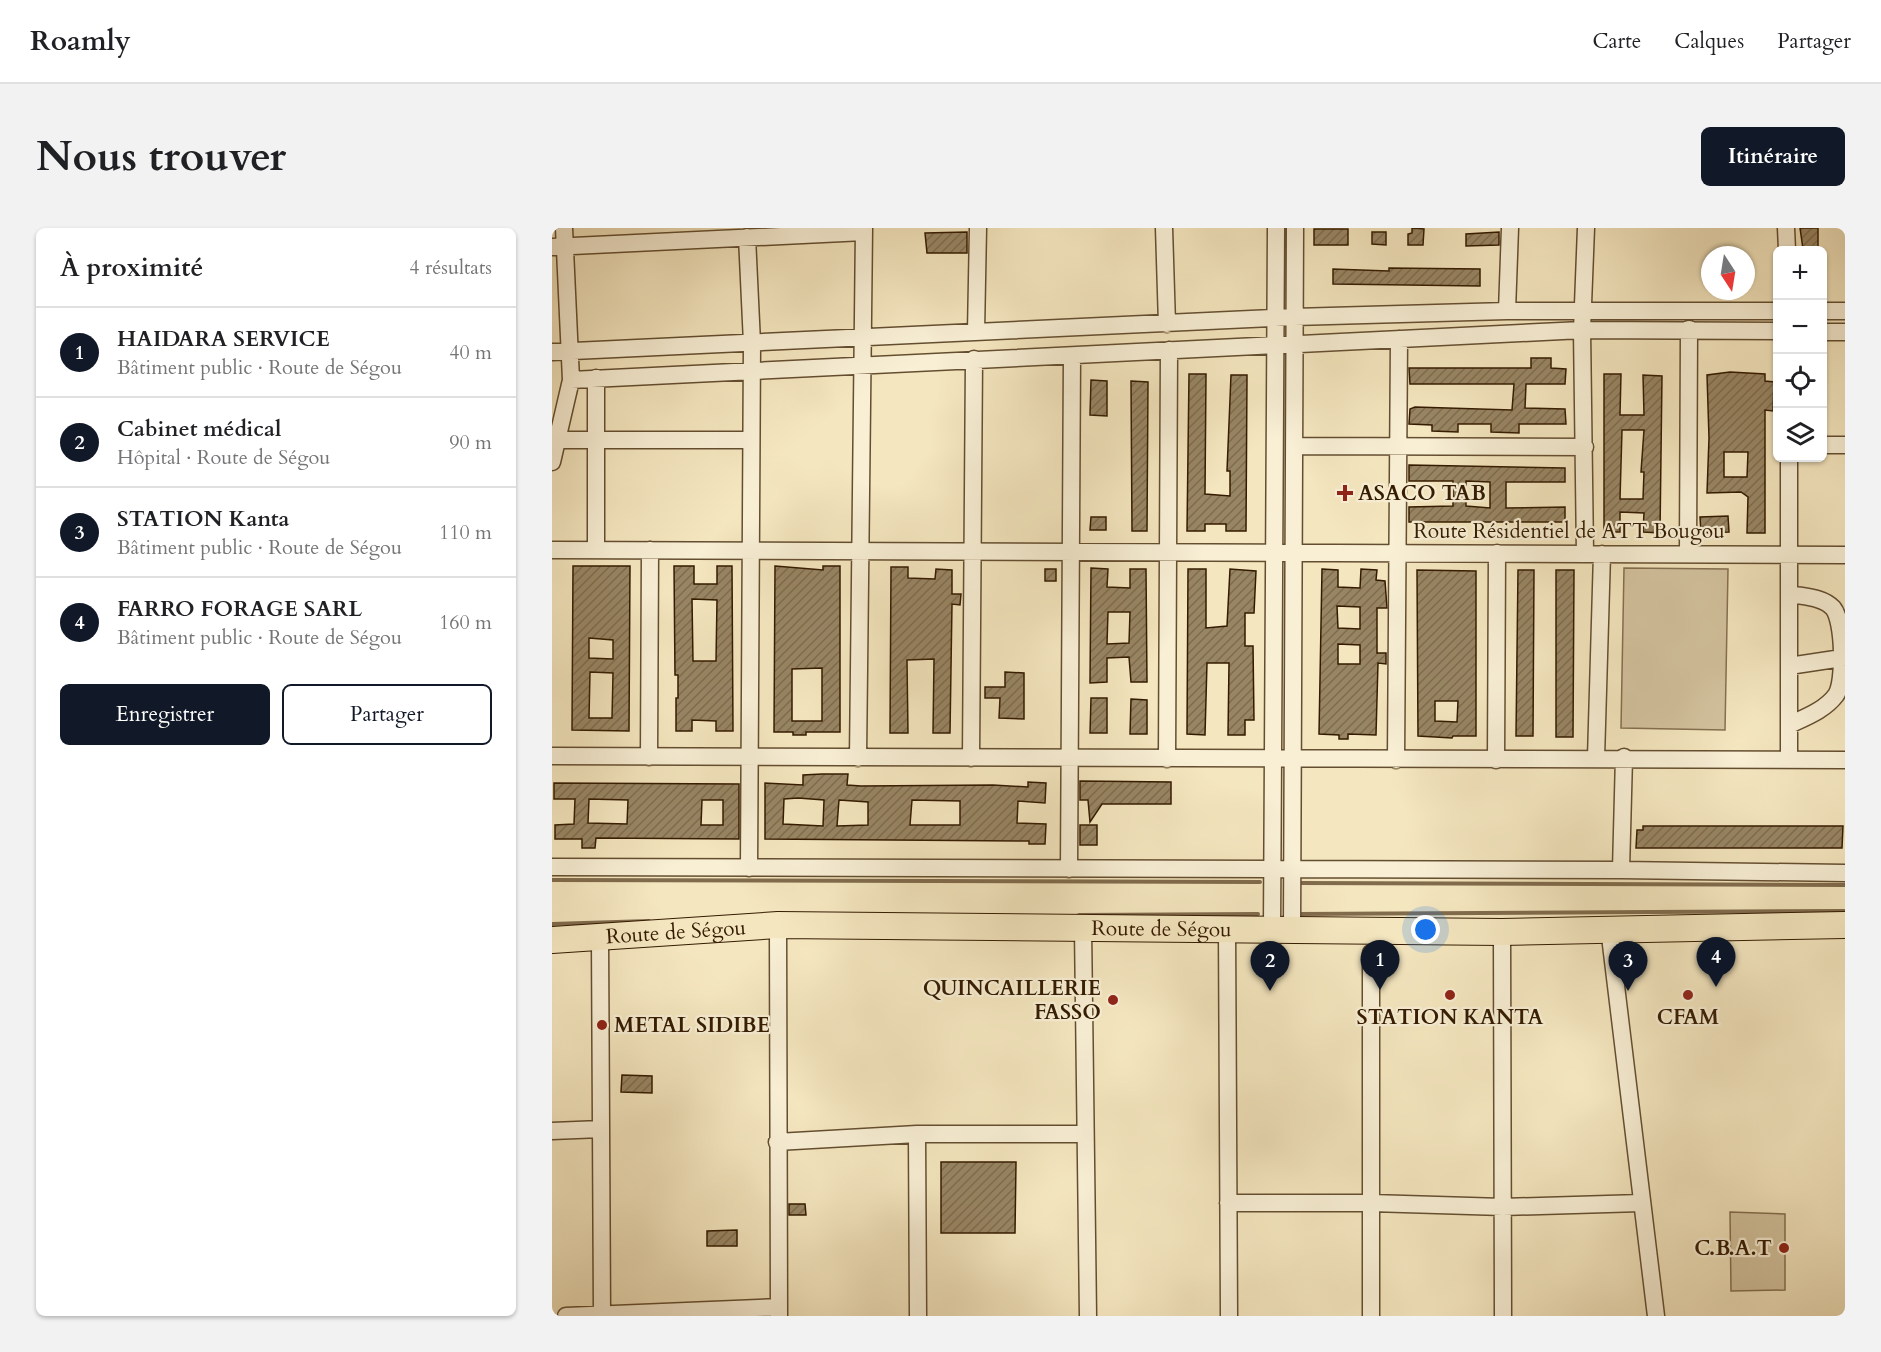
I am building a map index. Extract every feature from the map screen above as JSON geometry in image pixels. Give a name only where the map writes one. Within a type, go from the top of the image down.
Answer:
[{"type":"highway","name":"Route de Ségou","points":[[552,940],[778,925],[1502,932],[1609,928],[1845,925]]},
{"type":"street","points":[[552,462],[571,380],[559,246],[564,228]]},
{"type":"street","points":[[976,332],[978,228]]},
{"type":"street","points":[[1164,228],[1167,324]]},
{"type":"street","points":[[1276,228],[1273,870],[1282,929]]},
{"type":"street","points":[[1282,929],[1292,870],[1295,228]]},
{"type":"street","points":[[1508,311],[1510,228]]},
{"type":"street","points":[[1586,228],[1582,330],[1593,554],[1596,758]]},
{"type":"street","points":[[1786,228],[1787,246]]},
{"type":"street","points":[[559,246],[664,235],[747,237],[864,230],[858,758]]},
{"type":"street","points":[[747,237],[752,343],[749,868]]},
{"type":"street","points":[[552,352],[1294,318],[1508,311],[1773,311]]},
{"type":"street","points":[[1827,311],[1845,311]]},
{"type":"street","points":[[1688,554],[1689,329]]},
{"type":"street","points":[[571,380],[752,369],[1072,356],[1582,330],[1773,331]]},
{"type":"street","points":[[1827,332],[1845,332]]},
{"type":"street","points":[[1396,760],[1399,339]]},
{"type":"street","points":[[1167,759],[1169,350]]},
{"type":"street","points":[[1069,869],[1072,356]]},
{"type":"street","points":[[971,758],[974,359]]},
{"type":"street","points":[[596,378],[596,550]]},
{"type":"street","points":[[557,440],[752,440]]},
{"type":"street","points":[[1827,445],[1845,446]]},
{"type":"street","points":[[1294,446],[1586,447]]},
{"type":"street","points":[[1789,462],[1789,759]]},
{"type":"street","name":"Route Résidentiel de ATT Bougou","points":[[552,550],[1845,555]]},
{"type":"street","points":[[649,757],[650,550]]},
{"type":"street","points":[[1496,760],[1497,553]]},
{"type":"street","points":[[1789,725],[1813,714],[1837,694],[1843,680],[1839,622],[1835,610],[1823,600],[1790,594]]},
{"type":"street","points":[[1789,666],[1842,658]]},
{"type":"street","points":[[552,756],[1845,760]]},
{"type":"street","points":[[1621,870],[1624,758]]},
{"type":"street","points":[[552,867],[1621,870],[1845,873]]},
{"type":"street","points":[[566,1316],[778,1311],[778,925]]},
{"type":"street","points":[[1083,928],[1088,1316]]},
{"type":"street","points":[[1227,928],[1229,1316]]},
{"type":"street","points":[[1609,928],[1656,1316]]},
{"type":"street","points":[[1502,932],[1503,1316]]},
{"type":"street","points":[[600,938],[602,1315]]},
{"type":"street","points":[[1371,952],[1371,1316]]},
{"type":"street","points":[[552,1131],[601,1129]]},
{"type":"street","points":[[777,1142],[917,1134],[1085,1134]]},
{"type":"street","points":[[917,1134],[918,1316]]},
{"type":"street","points":[[1228,1203],[1371,1203],[1503,1207],[1641,1203]]},
{"type":"shaded area","points":[[1624,568],[1728,569],[1725,730],[1621,728]]},
{"type":"shaded area","points":[[1730,1212],[1785,1214],[1785,1290],[1731,1291]]},
{"type":"building","points":[[1412,228],[1424,229],[1423,245],[1408,245],[1408,234],[1412,233]]},
{"type":"building","points":[[1800,228],[1818,228],[1818,246],[1803,246]]},
{"type":"building","points":[[1314,229],[1348,229],[1348,245],[1314,245]]},
{"type":"building","points":[[967,232],[967,253],[927,253],[925,233]]},
{"type":"building","points":[[1372,232],[1386,232],[1386,245],[1372,244]]},
{"type":"building","points":[[1499,232],[1499,245],[1466,246],[1466,234]]},
{"type":"building","points":[[1389,268],[1480,269],[1480,286],[1333,284],[1333,269],[1389,271]]},
{"type":"building","points":[[1531,358],[1551,358],[1551,368],[1566,369],[1565,384],[1526,384],[1525,408],[1565,409],[1566,424],[1519,424],[1519,433],[1491,432],[1491,424],[1458,424],[1458,432],[1432,431],[1432,425],[1409,424],[1410,409],[1415,407],[1512,410],[1514,384],[1410,384],[1409,368],[1531,368]]},
{"type":"building","points":[[1730,372],[1765,374],[1765,381],[1773,382],[1773,411],[1765,410],[1765,533],[1747,533],[1748,497],[1741,492],[1707,493],[1709,438],[1707,375]],"holes":[[[1724,452],[1748,452],[1747,477],[1724,477]]]},
{"type":"building","points":[[1189,374],[1206,374],[1205,494],[1230,496],[1230,471],[1227,471],[1231,375],[1247,375],[1246,531],[1226,531],[1226,524],[1205,524],[1205,531],[1187,531]]},
{"type":"building","points":[[1604,374],[1621,374],[1620,415],[1644,415],[1643,375],[1662,376],[1660,533],[1643,532],[1644,513],[1620,512],[1620,532],[1604,532]],"holes":[[[1622,430],[1644,430],[1641,472],[1644,472],[1643,499],[1620,499]]]},
{"type":"building","points":[[1091,380],[1107,381],[1107,416],[1090,415]]},
{"type":"building","points":[[1131,381],[1148,382],[1147,531],[1132,531]]},
{"type":"building","points":[[1409,465],[1565,468],[1565,482],[1506,482],[1506,508],[1565,507],[1565,522],[1409,522],[1409,507],[1453,506],[1453,481],[1409,481]],"holes":[[[1466,481],[1490,482],[1490,508],[1466,506]]]},
{"type":"building","points":[[1728,516],[1729,532],[1701,533],[1700,517]]},
{"type":"building","points":[[1091,517],[1106,517],[1106,530],[1090,530]]},
{"type":"building","points":[[573,566],[630,566],[629,731],[572,730]],"holes":[[[589,638],[613,640],[613,659],[589,658]],[[590,672],[613,673],[612,718],[589,718]]]},
{"type":"building","points":[[674,566],[694,566],[694,584],[717,584],[717,566],[732,566],[733,731],[716,731],[716,721],[692,720],[692,731],[676,731],[678,675],[675,675]],"holes":[[[692,599],[717,600],[716,661],[693,661]]]},
{"type":"building","points":[[775,566],[823,570],[823,566],[840,566],[840,732],[806,732],[806,735],[793,735],[793,732],[774,732]],"holes":[[[822,668],[822,721],[792,721],[792,669]]]},
{"type":"building","points":[[891,567],[908,567],[908,578],[935,579],[936,569],[952,570],[952,594],[961,594],[960,605],[952,604],[950,733],[933,733],[934,659],[907,660],[908,733],[890,733]]},
{"type":"building","points":[[1091,568],[1108,569],[1107,587],[1130,588],[1130,569],[1146,569],[1147,682],[1131,682],[1129,657],[1107,658],[1107,682],[1090,683]],"holes":[[[1108,612],[1130,612],[1129,643],[1107,644]]]},
{"type":"building","points":[[1045,569],[1056,569],[1056,581],[1045,581]]},
{"type":"building","points":[[1188,569],[1206,569],[1206,628],[1227,626],[1230,569],[1256,571],[1254,613],[1245,613],[1245,646],[1253,646],[1254,720],[1245,720],[1245,735],[1228,735],[1229,663],[1207,663],[1205,735],[1187,734]]},
{"type":"building","points":[[1322,569],[1338,570],[1338,587],[1360,588],[1361,569],[1377,570],[1376,580],[1385,581],[1387,608],[1377,608],[1377,653],[1386,653],[1386,664],[1378,663],[1376,735],[1348,734],[1348,739],[1339,739],[1339,735],[1319,734]],"holes":[[[1337,606],[1360,607],[1360,629],[1338,628]],[[1338,644],[1360,645],[1360,664],[1338,664]]]},
{"type":"building","points":[[1417,570],[1476,571],[1476,736],[1453,736],[1452,738],[1418,736]],"holes":[[[1435,701],[1458,701],[1457,722],[1435,721]]]},
{"type":"building","points":[[1518,570],[1534,570],[1533,736],[1516,736]]},
{"type":"building","points":[[1556,570],[1574,570],[1573,737],[1556,737]]},
{"type":"building","points":[[1005,672],[1024,673],[1024,719],[999,718],[1000,698],[985,698],[985,687],[1005,687]]},
{"type":"building","points":[[1091,698],[1107,698],[1107,733],[1090,733]]},
{"type":"building","points":[[1131,699],[1147,700],[1147,734],[1130,734]]},
{"type":"building","points":[[848,774],[847,785],[861,786],[1028,787],[1028,782],[1046,783],[1045,803],[1018,801],[1017,823],[1046,824],[1045,844],[1029,844],[1029,841],[765,839],[765,783],[803,785],[803,775]],"holes":[[[784,799],[824,800],[823,826],[783,824]],[[839,800],[868,802],[868,825],[837,826]],[[912,800],[960,801],[960,825],[910,825]]]},
{"type":"building","points":[[1080,781],[1171,782],[1171,804],[1102,804],[1090,822],[1088,800],[1080,800]]},
{"type":"building","points":[[554,783],[739,784],[739,839],[596,838],[595,848],[582,848],[582,839],[555,839],[555,825],[574,824],[575,799],[554,799]],"holes":[[[589,799],[628,800],[627,824],[588,823]],[[702,800],[723,800],[723,825],[701,825]]]},
{"type":"building","points":[[1080,825],[1097,825],[1097,845],[1080,845]]},
{"type":"building","points":[[1643,826],[1843,826],[1842,848],[1636,848],[1637,830],[1643,830]]},
{"type":"building","points":[[622,1075],[652,1076],[652,1093],[621,1092]]},
{"type":"building","points":[[941,1162],[1016,1162],[1015,1233],[941,1233]]},
{"type":"building","points":[[789,1204],[805,1204],[806,1215],[789,1215]]},
{"type":"building","points":[[737,1230],[737,1246],[707,1246],[707,1231]]},
{"type":"waterway","points":[[552,880],[1260,882]]},
{"type":"waterway","points":[[1298,883],[1845,885]]},
{"type":"waterway","points":[[1298,914],[1845,911]]},
{"type":"waterway","points":[[1079,915],[1258,914]]},
{"type":"waterway","points":[[552,924],[649,921]]},
{"type":"place","name":"ASACO TAB","points":[[1345,493]]},
{"type":"place","name":"FARRO FORAGE SARL","points":[[1716,987]]},
{"type":"place","name":"HAIDARA SERVICE","points":[[1380,990]]},
{"type":"place","name":"Cabinet médical","points":[[1270,991]]},
{"type":"place","name":"STATION Kanta","points":[[1628,991]]},
{"type":"place","name":"STATION KANTA","points":[[1450,995]]},
{"type":"place","name":"CFAM","points":[[1688,995]]},
{"type":"place","name":"QUINCAILLERIE FASSO","points":[[1113,1000]]},
{"type":"place","name":"METAL SIDIBE","points":[[602,1025]]},
{"type":"place","name":"C.B.A.T","points":[[1784,1248]]}]
